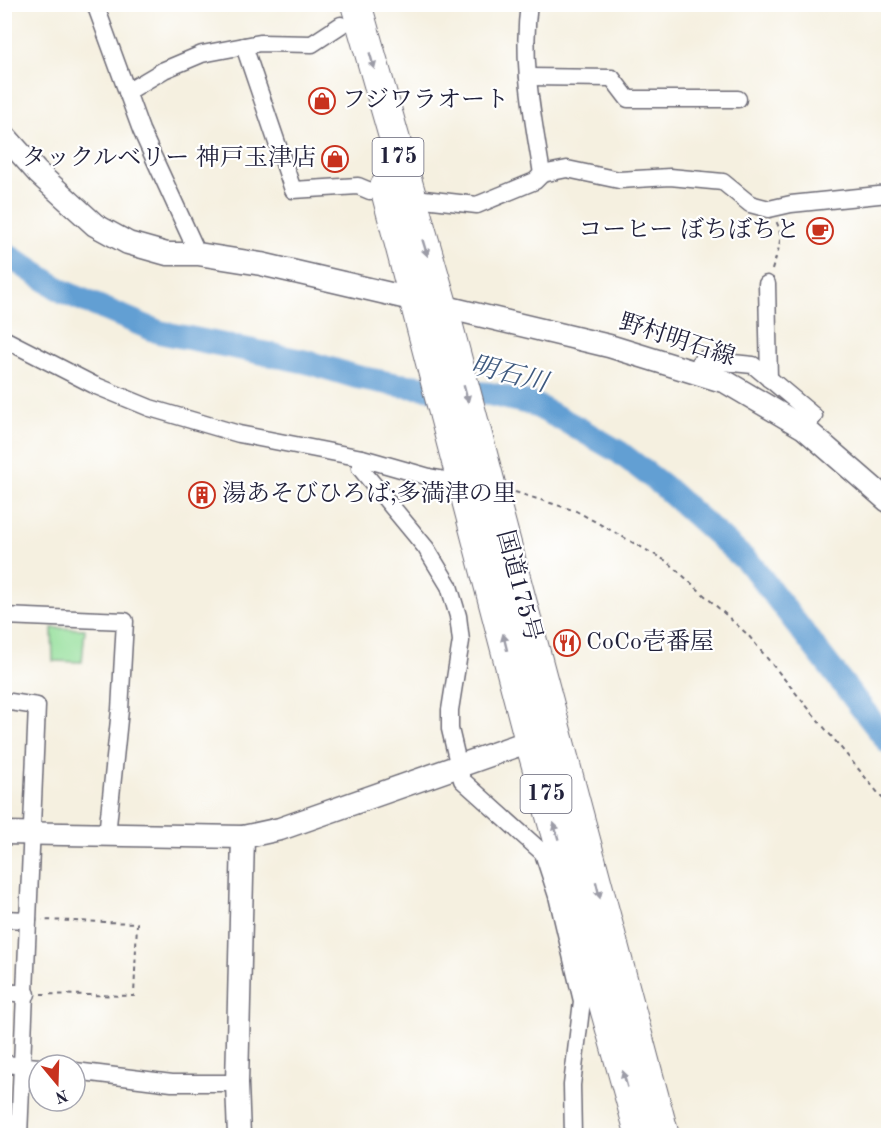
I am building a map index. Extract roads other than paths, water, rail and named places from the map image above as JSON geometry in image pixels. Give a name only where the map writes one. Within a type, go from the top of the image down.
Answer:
[{"type":"highway","name":"国道175号","points":[[344,11],[430,304],[544,736],[664,1136]]},
{"type":"highway","name":"国道175号","points":[[544,736],[565,894],[611,1027],[641,1136]]},
{"type":"street","points":[[95,4],[141,129],[198,254]]},
{"type":"street","points":[[530,4],[524,39],[542,174]]},
{"type":"street","points":[[127,92],[164,70],[202,54],[260,43],[312,44],[344,11]]},
{"type":"street","points":[[244,46],[294,190],[358,186],[370,191]]},
{"type":"street","points":[[528,77],[612,78],[628,99],[738,99]]},
{"type":"street","name":"野村明石線","points":[[4,135],[38,173],[95,225],[128,243],[167,254],[198,254],[261,264],[609,346],[726,382],[804,428],[888,501]]},
{"type":"street","points":[[424,199],[477,205],[535,180],[542,174],[567,169],[619,180],[670,177],[723,182],[750,204],[769,208],[888,194]]},
{"type":"street","points":[[767,284],[769,379]]},
{"type":"street","points":[[4,339],[94,385],[150,408],[239,434],[362,458],[429,477],[478,486]]},
{"type":"street","points":[[694,372],[702,360],[753,365],[814,416],[804,428]]},
{"type":"street","points":[[362,458],[360,468],[426,548],[449,585],[458,616],[460,641],[450,710],[450,729],[462,780],[543,853],[565,894],[582,1001],[572,1085],[573,1136]]},
{"type":"street","points":[[4,616],[124,621],[120,710],[107,835]]},
{"type":"street","points":[[4,701],[37,706],[28,920],[27,994],[30,1053]]},
{"type":"street","points":[[4,833],[243,837],[280,829],[544,736]]},
{"type":"street","points":[[239,1136],[237,1083],[243,837]]},
{"type":"street","points":[[4,919],[28,920]]},
{"type":"street","points":[[4,992],[27,994]]},
{"type":"street","points":[[577,1030],[611,1027]]},
{"type":"street","points":[[4,1064],[27,1066]]},
{"type":"street","points":[[87,1072],[172,1083],[237,1083]]},
{"type":"street","points":[[19,1136],[27,1089]]},
{"type":"waterway","name":"明石川","points":[[4,253],[64,292],[159,332],[307,362],[357,377],[398,385],[490,394],[533,404],[576,427],[619,452],[662,485],[752,566],[888,742]]},
{"type":"place","name":"フジワラオート","points":[[322,101]]},
{"type":"place","name":"タックルベリー 神戸玉津店","points":[[335,159]]},
{"type":"place","name":"コーヒー ぼちぼちと","points":[[820,231]]},
{"type":"place","name":"湯あそびひろば;多満津の里","points":[[202,495]]},
{"type":"place","name":"CoCo壱番屋","points":[[567,643]]}]
